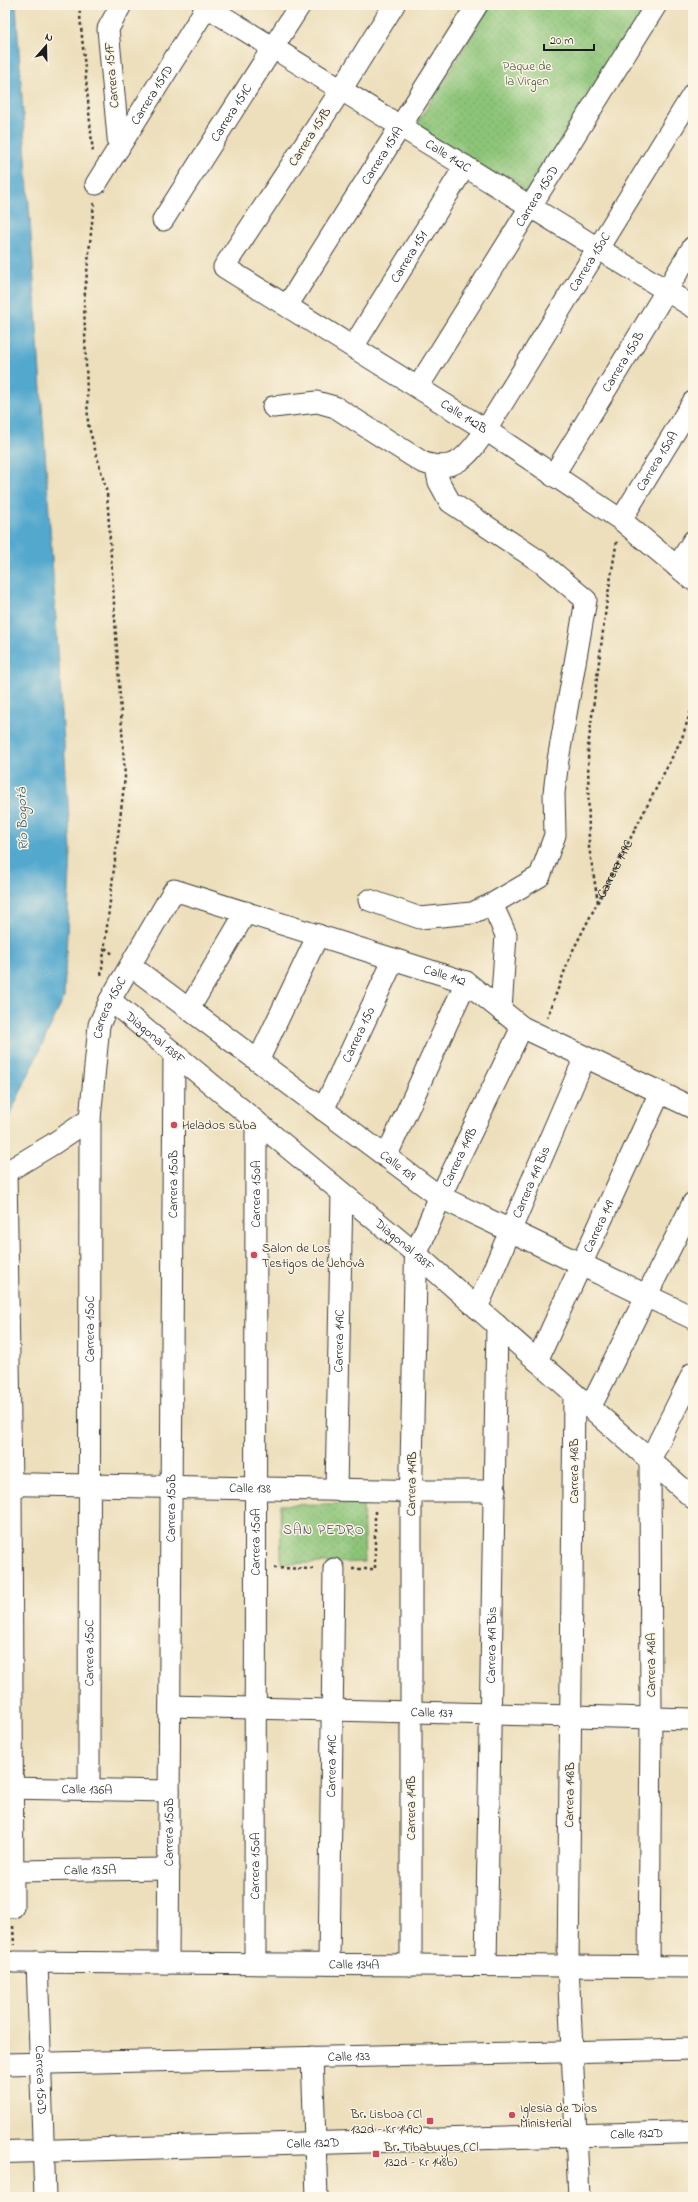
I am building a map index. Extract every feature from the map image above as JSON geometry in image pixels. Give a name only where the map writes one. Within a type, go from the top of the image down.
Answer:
[{"type":"main road","name":"Calle 139","points":[[440,1197],[693,1318]]},
{"type":"main road","name":"Carrera 149B","points":[[411,1491],[416,1254],[440,1197]]},
{"type":"main road","name":"Calle 138","points":[[8,1484],[411,1491]]},
{"type":"main road","name":"Calle 132D","points":[[5,2152],[693,2132]]},
{"type":"street","name":"Carrera 151F","points":[[119,148],[108,29],[121,5]]},
{"type":"street","name":"Carrera 151C","points":[[164,220],[300,5]]},
{"type":"street","name":"Carrera 151B","points":[[224,267],[341,90],[394,5]]},
{"type":"street","name":"Carrera 151A","points":[[287,306],[477,5]]},
{"type":"street","name":"Carrera 150D","points":[[418,387],[656,5]]},
{"type":"street","name":"Carrera 151D","points":[[96,184],[206,6]]},
{"type":"street","name":"Calle 142C","points":[[206,6],[693,307]]},
{"type":"street","name":"Carrera 150C","points":[[436,468],[451,464],[467,457],[486,430],[693,94]]},
{"type":"street","name":"Carrera 151","points":[[353,347],[465,166]]},
{"type":"street","name":"Carrera 150B","points":[[553,476],[693,247]]},
{"type":"street","name":"Calle 142B","points":[[224,267],[486,430],[621,520],[693,580]]},
{"type":"street","points":[[272,407],[317,402],[335,407],[422,462],[436,468],[439,482],[450,502],[542,563],[586,600],[558,760],[554,792],[555,835],[540,876],[472,914],[420,918],[369,900]]},
{"type":"street","name":"Carrera 150A","points":[[621,520],[693,402]]},
{"type":"street","points":[[677,567],[693,541]]},
{"type":"street","name":"Carrera 150C","points":[[90,1789],[90,1119],[99,1025],[105,991],[131,966],[174,890]]},
{"type":"street","name":"Calle 142","points":[[174,890],[466,982],[501,1010],[532,1031],[693,1108]]},
{"type":"street","points":[[492,904],[506,935],[501,1010]]},
{"type":"street","points":[[189,1009],[246,912]]},
{"type":"street","points":[[258,1061],[318,935]]},
{"type":"street","name":"Carrera 150","points":[[323,1110],[394,959]]},
{"type":"street","name":"Calle 139","points":[[131,966],[440,1197]]},
{"type":"street","points":[[386,1157],[466,982]]},
{"type":"street","name":"Diagonal 138F","points":[[105,991],[174,1053],[416,1254],[693,1498]]},
{"type":"street","name":"Carrera 149B","points":[[440,1197],[532,1031]]},
{"type":"street","name":"Carrera 150B","points":[[168,1963],[174,1053]]},
{"type":"street","name":"Carrera 149 Bis","points":[[476,1308],[585,1057]]},
{"type":"street","name":"Carrera 149","points":[[537,1361],[660,1092]]},
{"type":"street","points":[[9,1907],[12,1871],[9,1830],[6,1172],[90,1119]]},
{"type":"street","name":"Carrera 150A","points":[[255,1963],[256,1121]]},
{"type":"street","name":"Carrera 149C","points":[[336,1490],[342,1193]]},
{"type":"street","points":[[590,1408],[693,1203]]},
{"type":"street","name":"Carrera 149 Bis","points":[[486,1965],[497,1325]]},
{"type":"street","name":"Carrera 148A","points":[[650,1967],[650,1460],[693,1373]]},
{"type":"street","name":"Carrera 148B","points":[[574,1394],[572,1716],[568,1966],[579,2197]]},
{"type":"street","name":"Calle 138","points":[[411,1491],[495,1490]]},
{"type":"street","name":"Carrera 149B","points":[[411,1491],[411,1965]]},
{"type":"street","name":"Carrera 149C","points":[[329,1964],[334,1569]]},
{"type":"street","name":"Calle 137","points":[[170,1706],[693,1719]]},
{"type":"street","name":"Calle 136A","points":[[9,1788],[169,1791]]},
{"type":"street","name":"Calle 135A","points":[[12,1871],[168,1869]]},
{"type":"street","name":"Calle 134A","points":[[14,1962],[693,1967]]},
{"type":"street","name":"Carrera 150D","points":[[37,1962],[45,2197]]},
{"type":"street","name":"Calle 133","points":[[5,2064],[693,2049]]},
{"type":"street","points":[[312,2057],[317,2197]]},
{"type":"path","points":[[79,5],[96,184],[84,302],[88,424],[107,493],[125,778],[105,991]]},
{"type":"path","points":[[598,902],[589,846],[588,747],[607,600],[621,520]]},
{"type":"path","name":"Carrera 149C","points":[[532,1031],[682,738],[693,704]]},
{"type":"path","points":[[9,1907],[14,1962]]},
{"type":"green space","name":"Paque de la Virgen","points":[[491,5],[649,5],[527,199],[414,128]]},
{"type":"green space","points":[[363,1503],[365,1562],[281,1564],[280,1505]]},
{"type":"water","name":"Río Bogotá","points":[[5,5],[16,5],[71,850],[64,997],[9,1117],[5,1118]]},
{"type":"place","name":"Helados suba","points":[[174,1125]]},
{"type":"place","name":"Salon de Los Testigos de Jehová","points":[[254,1255]]},
{"type":"place","name":"Iglesia de Dios Ministerial","points":[[512,2115]]},
{"type":"place","name":"Br. Lisboa (Cl 132d - Kr 149c)","points":[[430,2121]]},
{"type":"place","name":"Br. Tibabuyes (Cl 132d - Kr 148b)","points":[[376,2154]]},
{"type":"district","name":"SAN PEDRO","points":[[324,1530]]}]
